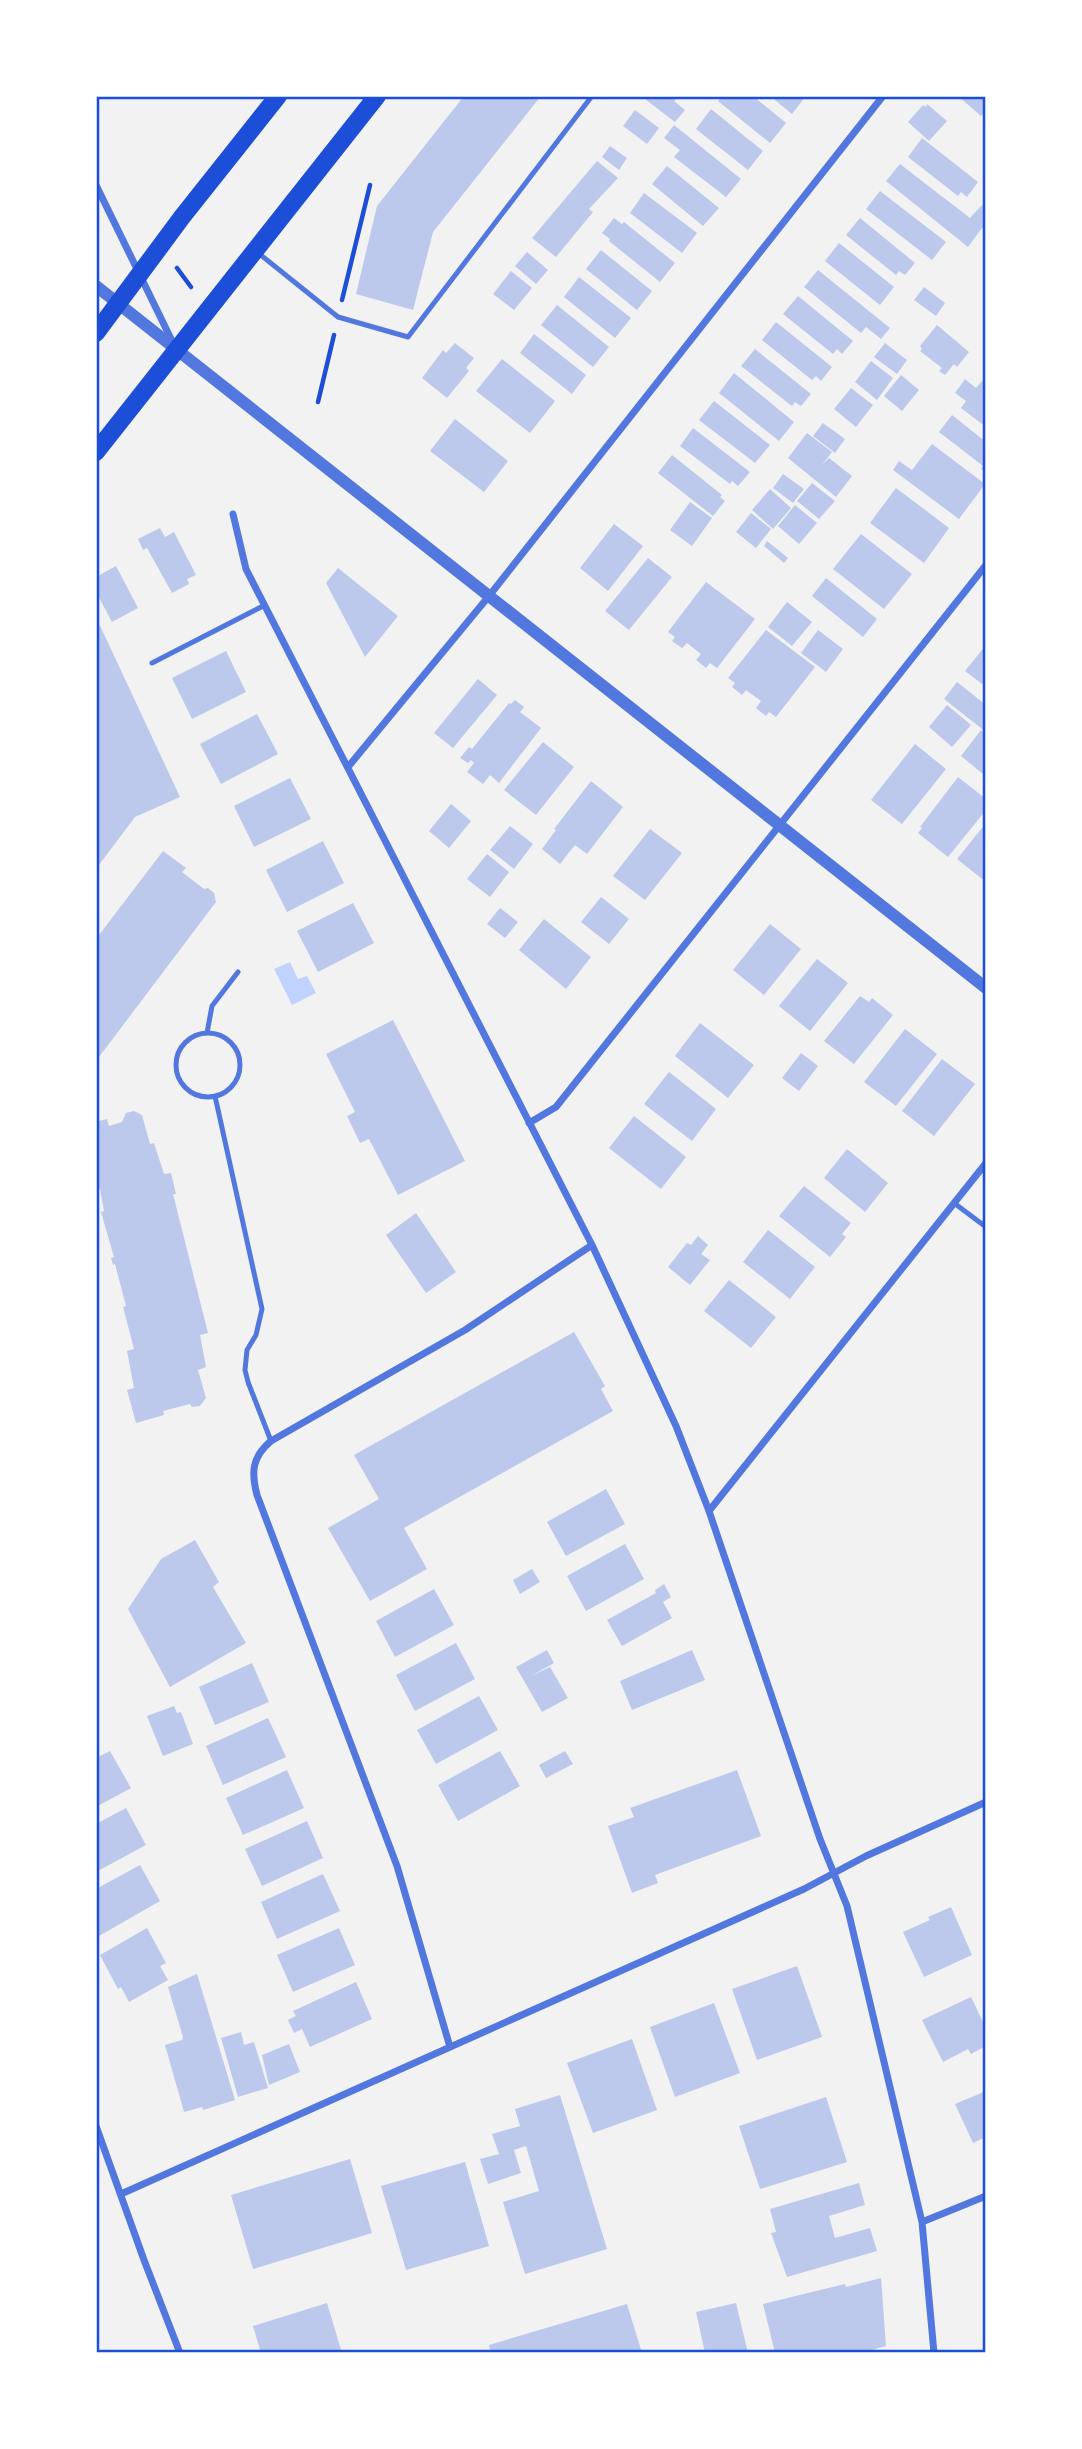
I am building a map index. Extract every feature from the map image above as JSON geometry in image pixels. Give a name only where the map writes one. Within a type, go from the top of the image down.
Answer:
[{"type":"main road","points":[[96,333],[278,96]]},
{"type":"main road","points":[[96,452],[377,96]]},
{"type":"street","points":[[348,767],[489,596],[883,96]]},
{"type":"street","points":[[96,185],[176,349]]},
{"type":"street","points":[[96,286],[986,988]]},
{"type":"street","points":[[233,514],[246,569],[592,1245],[676,1426],[709,1511],[820,1839],[847,1906],[922,2222],[934,2353]]},
{"type":"street","points":[[529,1123],[556,1107],[986,565]]},
{"type":"street","points":[[709,1511],[986,1163]]},
{"type":"street","points":[[450,2048],[397,1866],[257,1495],[253,1479],[254,1460],[261,1449],[271,1441],[465,1330],[592,1245]]},
{"type":"street","points":[[121,2194],[804,1889],[866,1856],[986,1802]]},
{"type":"street","points":[[96,2126],[180,2353]]},
{"type":"street","points":[[922,2222],[986,2196]]},
{"type":"lane","points":[[254,250],[338,317],[408,338],[592,96]]},
{"type":"lane","points":[[152,663],[265,604]]},
{"type":"lane","points":[[207,1033],[212,1006],[238,972]]},
{"type":"lane","points":[[207,1033],[220,1035],[231,1043],[238,1054],[240,1068],[236,1080],[227,1090],[215,1096],[202,1097],[189,1091],[180,1082],[176,1069],[177,1055],[183,1044],[194,1036],[207,1033]]},
{"type":"lane","points":[[215,1096],[262,1309],[256,1335],[247,1350],[245,1370],[271,1441]]},
{"type":"lane","points":[[954,1203],[986,1227]]},
{"type":"path","points":[[318,402],[370,185]]},
{"type":"path","points":[[177,268],[191,287]]},
{"type":"water","points":[[290,962],[298,979],[307,976],[316,993],[292,1005],[274,969]]},
{"type":"building","points":[[464,96],[541,96],[433,232],[413,310],[356,294],[377,206]]},
{"type":"building","points":[[641,96],[672,96],[685,110],[675,122]]},
{"type":"building","points":[[722,96],[753,96],[786,123],[770,143],[718,101]]},
{"type":"building","points":[[770,96],[806,96],[792,114]]},
{"type":"building","points":[[958,96],[986,96],[986,110],[981,116]]},
{"type":"building","points":[[927,104],[947,121],[929,141],[908,122]]},
{"type":"building","points":[[711,109],[763,151],[748,170],[696,129]]},
{"type":"building","points":[[635,110],[659,128],[647,144],[623,126]]},
{"type":"building","points":[[674,125],[741,179],[726,197],[674,157],[680,150],[664,138]]},
{"type":"building","points":[[922,138],[978,182],[967,197],[961,192],[958,196],[908,157]]},
{"type":"building","points":[[610,146],[627,158],[619,170],[602,157]]},
{"type":"building","points":[[597,161],[618,178],[589,209],[593,212],[556,257],[532,238]]},
{"type":"building","points":[[900,164],[970,218],[982,205],[986,209],[986,231],[982,228],[968,247],[886,181]]},
{"type":"building","points":[[667,166],[719,208],[703,226],[652,184]]},
{"type":"building","points":[[880,191],[946,242],[932,260],[866,209]]},
{"type":"building","points":[[644,193],[697,233],[682,253],[630,213]]},
{"type":"building","points":[[614,218],[622,224],[624,222],[675,263],[660,282],[602,233]]},
{"type":"building","points":[[860,218],[915,263],[905,275],[899,271],[896,275],[846,235]]},
{"type":"building","points":[[839,243],[894,287],[880,305],[825,261]]},
{"type":"building","points":[[601,250],[652,291],[637,310],[586,269]]},
{"type":"building","points":[[527,252],[548,270],[536,284],[515,266]]},
{"type":"building","points":[[818,270],[890,328],[881,339],[866,327],[861,333],[804,287]]},
{"type":"building","points":[[511,271],[532,288],[514,310],[493,294]]},
{"type":"building","points":[[579,277],[631,318],[615,338],[564,297]]},
{"type":"building","points":[[924,287],[945,303],[936,316],[914,300]]},
{"type":"building","points":[[798,296],[853,341],[842,354],[837,349],[833,354],[783,314]]},
{"type":"building","points":[[557,305],[609,347],[593,367],[541,325]]},
{"type":"building","points":[[776,322],[832,367],[821,381],[816,376],[812,380],[762,340]]},
{"type":"building","points":[[937,325],[969,352],[957,367],[954,364],[945,375],[939,371],[942,368],[920,351],[920,346]]},
{"type":"building","points":[[534,334],[586,375],[572,394],[520,353]]},
{"type":"building","points":[[455,343],[474,358],[466,368],[469,371],[447,398],[422,378],[443,350],[446,353]]},
{"type":"building","points":[[885,343],[907,360],[897,374],[874,357]]},
{"type":"building","points":[[755,349],[811,394],[801,406],[795,402],[792,406],[741,366]]},
{"type":"building","points":[[502,359],[555,401],[530,433],[476,391]]},
{"type":"building","points":[[871,361],[893,378],[877,400],[855,382]]},
{"type":"building","points":[[734,373],[794,422],[779,441],[719,393]]},
{"type":"building","points":[[901,375],[919,390],[902,411],[884,396]]},
{"type":"building","points":[[965,379],[976,388],[983,380],[986,382],[986,427],[961,408],[966,401],[955,393]]},
{"type":"building","points":[[851,388],[873,405],[856,427],[834,409]]},
{"type":"building","points":[[714,401],[770,445],[755,463],[699,420]]},
{"type":"building","points":[[952,415],[986,442],[986,473],[981,469],[983,466],[939,432]]},
{"type":"building","points":[[455,419],[508,461],[484,492],[430,451]]},
{"type":"building","points":[[823,423],[845,439],[835,453],[813,436]]},
{"type":"building","points":[[693,428],[750,472],[738,486],[732,481],[730,484],[680,446]]},
{"type":"building","points":[[807,433],[832,452],[822,465],[829,458],[852,476],[836,497],[788,458]]},
{"type":"building","points":[[932,444],[985,484],[959,519],[893,470],[899,461],[912,470]]},
{"type":"building","points":[[672,455],[722,495],[720,497],[725,501],[713,516],[658,473]]},
{"type":"building","points":[[783,474],[804,489],[793,503],[773,488]]},
{"type":"building","points":[[812,483],[835,501],[819,519],[797,501]]},
{"type":"building","points":[[896,488],[949,528],[924,563],[870,523]]},
{"type":"building","points":[[770,489],[791,508],[773,529],[752,510]]},
{"type":"building","points":[[690,502],[712,518],[692,546],[670,530]]},
{"type":"building","points":[[795,505],[817,523],[799,544],[778,526]]},
{"type":"building","points":[[751,513],[771,529],[756,548],[736,532]]},
{"type":"building","points":[[614,524],[643,546],[608,591],[580,568]]},
{"type":"building","points":[[160,528],[165,537],[174,532],[196,575],[187,579],[189,584],[172,593],[147,548],[143,550],[138,539]]},
{"type":"building","points":[[861,534],[912,574],[884,609],[833,569]]},
{"type":"building","points":[[767,541],[788,558],[784,563],[764,546]]},
{"type":"building","points":[[648,558],[672,577],[629,630],[605,611]]},
{"type":"building","points":[[116,566],[138,608],[112,622],[96,592],[96,577]]},
{"type":"building","points":[[338,568],[398,616],[365,657],[326,583]]},
{"type":"building","points":[[826,578],[877,619],[863,637],[812,596]]},
{"type":"building","points":[[706,582],[755,619],[717,668],[710,663],[706,668],[696,660],[701,654],[687,643],[682,648],[672,641],[675,637],[668,632]]},
{"type":"building","points":[[787,602],[812,622],[792,646],[768,627]]},
{"type":"building","points":[[96,617],[180,797],[135,817],[96,869]]},
{"type":"building","points":[[766,630],[815,667],[776,717],[769,712],[766,716],[756,708],[761,701],[746,690],[742,695],[732,687],[735,683],[728,678]]},
{"type":"building","points":[[818,630],[843,649],[826,672],[801,653]]},
{"type":"building","points":[[986,645],[986,687],[965,671]]},
{"type":"building","points":[[226,651],[246,692],[192,719],[172,678]]},
{"type":"building","points":[[478,679],[497,695],[453,748],[434,733]]},
{"type":"building","points":[[957,682],[986,705],[986,732],[944,699]]},
{"type":"building","points":[[515,700],[524,707],[520,712],[541,728],[499,783],[490,775],[483,784],[467,772],[474,763],[460,758],[469,747],[472,749],[509,703]]},
{"type":"building","points":[[947,705],[971,725],[952,747],[929,727]]},
{"type":"building","points":[[257,714],[278,754],[221,784],[200,744]]},
{"type":"building","points":[[981,730],[986,734],[986,770],[983,774],[961,756]]},
{"type":"building","points":[[543,742],[574,767],[536,815],[504,790]]},
{"type":"building","points":[[915,744],[946,769],[902,824],[871,800]]},
{"type":"building","points":[[958,777],[986,799],[986,810],[948,857],[918,833]]},
{"type":"building","points":[[290,778],[311,819],[254,847],[234,806]]},
{"type":"building","points":[[591,781],[623,807],[587,854],[575,845],[560,864],[542,849]]},
{"type":"building","points":[[451,804],[471,821],[449,848],[429,831]]},
{"type":"building","points":[[986,823],[986,882],[957,859]]},
{"type":"building","points":[[510,826],[533,844],[514,869],[490,850]]},
{"type":"building","points":[[650,829],[682,853],[645,900],[613,876]]},
{"type":"building","points":[[323,841],[344,883],[287,912],[266,870]]},
{"type":"building","points":[[163,851],[186,868],[182,872],[204,889],[208,888],[214,893],[216,902],[96,1061],[96,939]]},
{"type":"building","points":[[487,854],[509,872],[490,897],[467,879]]},
{"type":"building","points":[[601,897],[629,919],[609,944],[581,922]]},
{"type":"building","points":[[353,903],[374,943],[318,972],[297,931]]},
{"type":"building","points":[[500,908],[518,922],[505,938],[487,924]]},
{"type":"building","points":[[544,919],[591,957],[566,989],[519,950]]},
{"type":"building","points":[[770,924],[801,949],[764,995],[733,970]]},
{"type":"building","points":[[817,959],[848,983],[810,1031],[779,1006]]},
{"type":"building","points":[[860,996],[869,1002],[872,998],[893,1015],[854,1064],[824,1041]]},
{"type":"building","points":[[393,1020],[465,1161],[398,1195],[369,1139],[360,1143],[347,1116],[355,1112],[326,1054]]},
{"type":"building","points":[[700,1023],[754,1065],[728,1098],[675,1056]]},
{"type":"building","points":[[905,1029],[937,1054],[896,1106],[864,1082]]},
{"type":"building","points":[[801,1053],[818,1066],[799,1091],[782,1078]]},
{"type":"building","points":[[942,1059],[975,1084],[934,1136],[902,1111]]},
{"type":"building","points":[[669,1072],[716,1109],[692,1141],[644,1104]]},
{"type":"building","points":[[134,1111],[142,1115],[150,1144],[154,1143],[164,1174],[171,1173],[176,1194],[173,1194],[208,1333],[200,1335],[206,1367],[198,1370],[206,1398],[200,1406],[192,1407],[190,1404],[163,1411],[164,1415],[136,1423],[127,1390],[134,1388],[127,1351],[134,1349],[123,1307],[126,1306],[111,1258],[114,1257],[101,1212],[104,1211],[100,1189],[96,1188],[96,1115],[99,1121],[107,1119],[109,1126],[122,1122],[126,1113]]},
{"type":"building","points":[[634,1116],[686,1157],[661,1189],[609,1148]]},
{"type":"building","points":[[847,1149],[888,1183],[865,1212],[824,1178]]},
{"type":"building","points":[[804,1186],[851,1223],[842,1234],[846,1237],[830,1257],[779,1216]]},
{"type":"building","points":[[416,1213],[456,1272],[426,1293],[386,1235]]},
{"type":"building","points":[[768,1230],[815,1267],[790,1299],[743,1262]]},
{"type":"building","points":[[698,1236],[708,1245],[701,1254],[710,1260],[690,1285],[668,1267],[687,1243],[691,1245]]},
{"type":"building","points":[[729,1280],[776,1317],[751,1348],[704,1311]]},
{"type":"building","points":[[574,1332],[605,1386],[601,1389],[613,1411],[404,1528],[427,1569],[370,1601],[328,1528],[379,1499],[354,1455]]},
{"type":"building","points":[[606,1489],[625,1524],[566,1556],[547,1522]]},
{"type":"building","points":[[195,1540],[219,1582],[213,1587],[246,1643],[170,1687],[128,1609],[161,1559]]},
{"type":"building","points":[[625,1544],[644,1579],[586,1611],[567,1576]]},
{"type":"building","points":[[532,1569],[540,1582],[520,1594],[513,1580]]},
{"type":"building","points":[[664,1584],[671,1597],[663,1602],[672,1618],[622,1646],[607,1620],[656,1593],[655,1590]]},
{"type":"building","points":[[434,1589],[454,1625],[395,1657],[376,1621]]},
{"type":"building","points":[[456,1643],[475,1679],[415,1711],[396,1675]]},
{"type":"building","points":[[547,1650],[554,1663],[531,1676],[550,1667],[568,1698],[542,1712],[516,1667]]},
{"type":"building","points":[[692,1650],[705,1680],[632,1710],[620,1681]]},
{"type":"building","points":[[252,1663],[269,1702],[215,1725],[199,1687]]},
{"type":"building","points":[[479,1696],[498,1730],[436,1764],[417,1730]]},
{"type":"building","points":[[174,1706],[177,1713],[181,1712],[193,1744],[163,1756],[147,1716]]},
{"type":"building","points":[[268,1718],[286,1757],[223,1785],[206,1746]]},
{"type":"building","points":[[110,1751],[131,1788],[96,1807],[96,1758]]},
{"type":"building","points":[[500,1751],[520,1786],[458,1821],[438,1785]]},
{"type":"building","points":[[565,1751],[573,1764],[546,1778],[539,1765]]},
{"type":"building","points":[[287,1770],[304,1808],[243,1835],[226,1798]]},
{"type":"building","points":[[737,1770],[761,1836],[655,1875],[658,1883],[632,1893],[608,1826],[634,1817],[630,1808]]},
{"type":"building","points":[[126,1808],[146,1845],[96,1872],[96,1824]]},
{"type":"building","points":[[307,1821],[323,1858],[262,1886],[245,1849]]},
{"type":"building","points":[[140,1865],[160,1901],[99,1936],[96,1931],[96,1889]]},
{"type":"building","points":[[323,1874],[340,1911],[277,1939],[261,1902]]},
{"type":"building","points":[[951,1907],[972,1955],[924,1977],[903,1932]]},
{"type":"building","points":[[147,1928],[166,1963],[160,1966],[168,1980],[129,2002],[121,1987],[118,1989],[100,1955]]},
{"type":"building","points":[[339,1928],[355,1965],[293,1992],[277,1955]]},
{"type":"building","points":[[797,1966],[822,2037],[757,2060],[732,1989]]},
{"type":"building","points":[[197,1974],[235,2100],[203,2110],[202,2107],[184,2112],[165,2045],[182,2040],[183,2037],[168,1987]]},
{"type":"building","points":[[356,1982],[372,2019],[310,2047],[302,2029],[294,2033],[288,2020],[296,2016],[293,2011]]},
{"type":"building","points":[[971,1997],[983,2022],[986,2021],[986,2046],[971,2054],[968,2049],[943,2062],[922,2020]]},
{"type":"building","points":[[714,2003],[740,2073],[675,2097],[650,2027]]},
{"type":"building","points":[[241,2032],[244,2045],[254,2042],[268,2088],[238,2097],[221,2038]]},
{"type":"building","points":[[632,2039],[657,2110],[593,2133],[567,2063]]},
{"type":"building","points":[[289,2044],[300,2072],[269,2085],[262,2055]]},
{"type":"building","points":[[986,2091],[986,2137],[973,2143],[955,2104]]},
{"type":"building","points":[[560,2095],[607,2249],[525,2274],[503,2202],[539,2191],[526,2146],[514,2150],[521,2173],[488,2184],[480,2159],[499,2154],[492,2134],[520,2126],[515,2109]]},
{"type":"building","points":[[826,2097],[847,2162],[760,2189],[739,2126]]},
{"type":"building","points":[[350,2159],[372,2233],[253,2269],[231,2195]]},
{"type":"building","points":[[465,2162],[489,2246],[406,2270],[381,2186]]},
{"type":"building","points":[[859,2183],[865,2205],[829,2216],[835,2238],[870,2228],[877,2251],[787,2277],[771,2233],[776,2232],[770,2209]]},
{"type":"building","points":[[881,2278],[886,2346],[861,2353],[775,2353],[763,2304]]},
{"type":"building","points":[[327,2303],[342,2353],[261,2353],[253,2326]]},
{"type":"building","points":[[736,2303],[748,2353],[705,2353],[696,2312]]},
{"type":"building","points":[[627,2304],[642,2353],[491,2353],[489,2345]]}]
